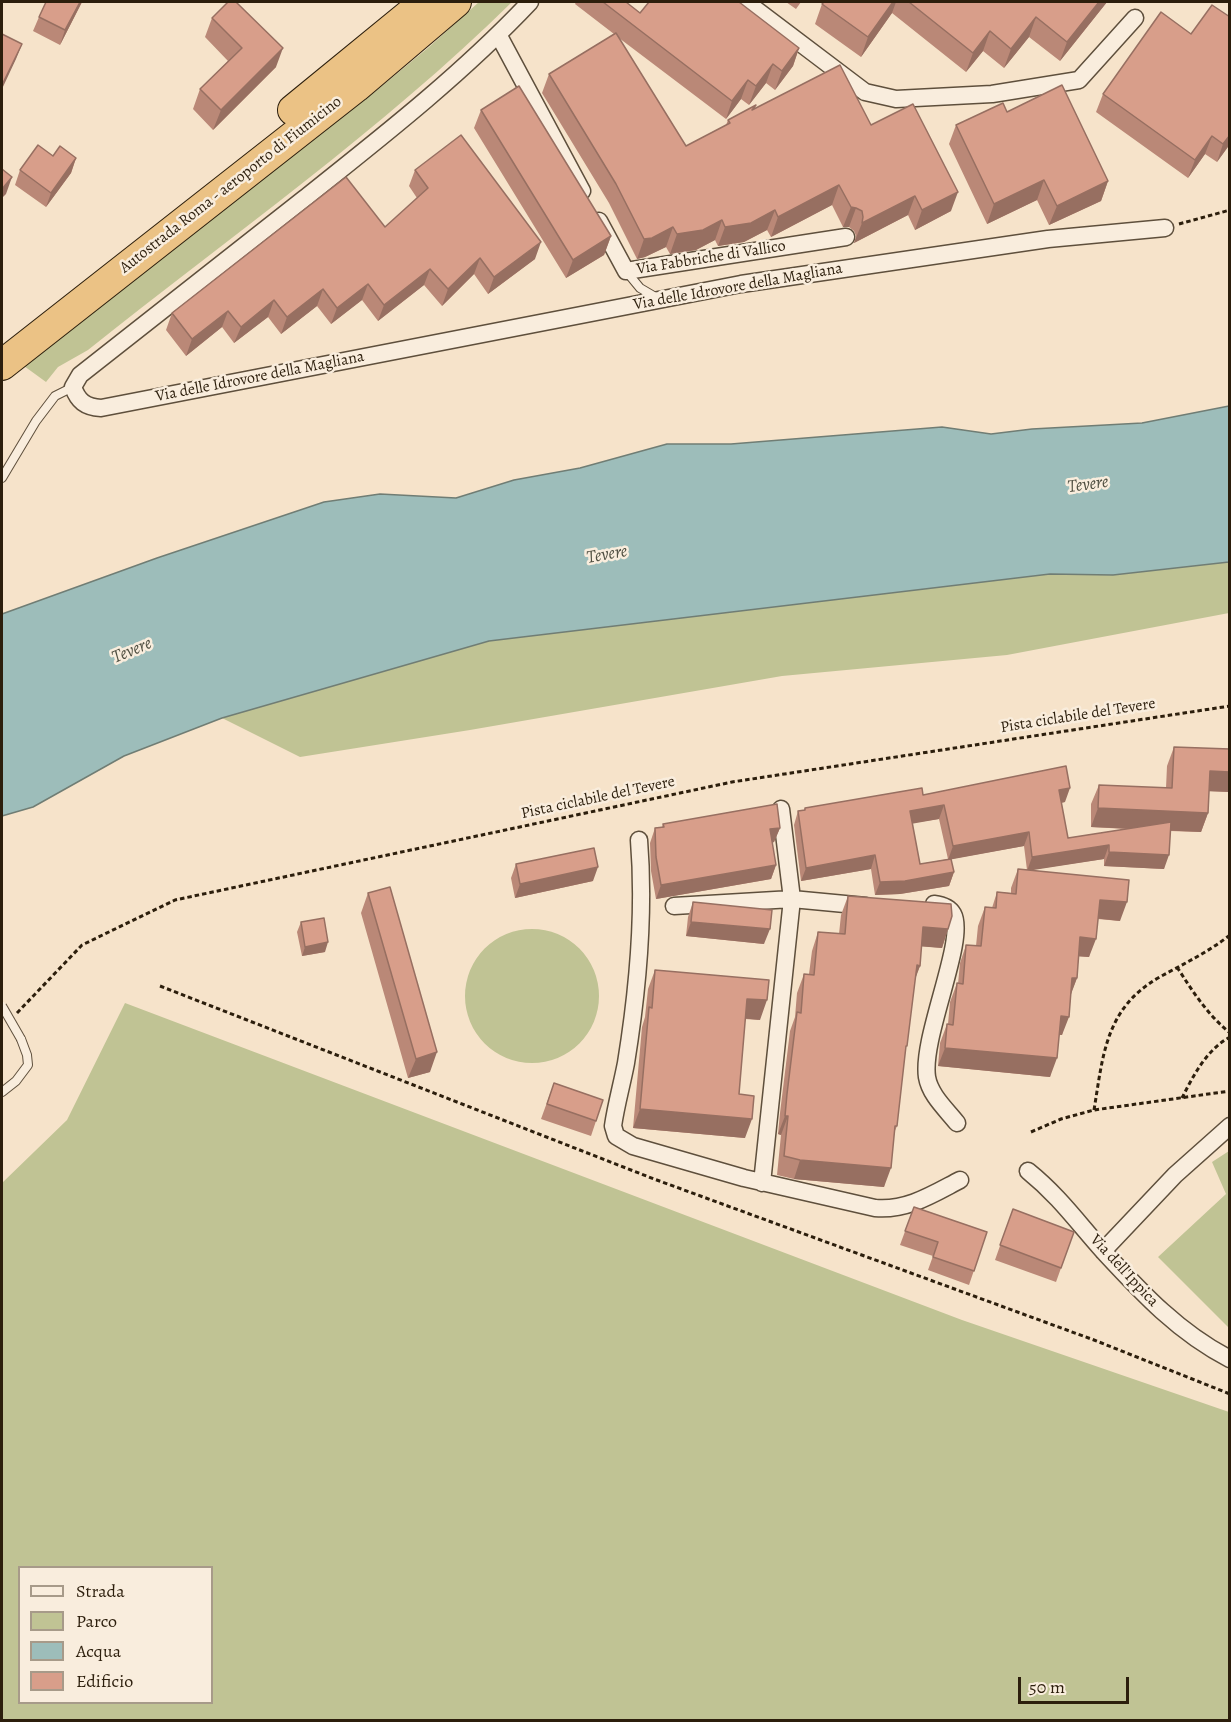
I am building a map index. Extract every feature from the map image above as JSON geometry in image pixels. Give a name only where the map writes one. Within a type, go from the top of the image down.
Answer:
[{"type":"highway","name":"Autostrada Roma - aeroporto di Fiumicino","points":[[2,339],[348,67],[425,2]]},
{"type":"highway","name":"Autostrada Roma - aeroporto di Fiumicino","points":[[2,365],[356,87],[456,2]]},
{"type":"street","points":[[73,387],[80,375],[354,160],[465,67],[499,36],[530,2]]},
{"type":"street","points":[[746,2],[865,92],[896,99],[992,94],[1079,80],[1136,18]]},
{"type":"street","name":"Via Fabbriche di Vallico","points":[[499,36],[626,271],[846,237]]},
{"type":"street","name":"Via delle Idrovore della Magliana","points":[[73,387],[78,398],[88,407],[100,408],[741,284],[1048,239],[1165,228]]},
{"type":"street","points":[[762,1183],[792,899],[781,809]]},
{"type":"street","points":[[639,840],[642,924],[629,1042],[614,1119],[614,1131],[621,1140],[633,1146],[762,1183],[885,1209],[915,1203],[960,1180]]},
{"type":"street","points":[[674,906],[792,899],[877,907]]},
{"type":"street","points":[[919,905],[935,904],[946,907],[953,914],[955,921],[954,946],[931,1032],[927,1069],[932,1091],[957,1123]]},
{"type":"street","points":[[1103,1251],[1175,1175],[1230,1126]]},
{"type":"street","name":"Via dell'Ippica","points":[[1028,1171],[1062,1201],[1103,1251],[1173,1322],[1201,1343],[1230,1359]]},
{"type":"lane","points":[[626,271],[640,288],[660,300]]},
{"type":"lane","points":[[2,478],[36,421],[55,396],[73,387]]},
{"type":"lane","points":[[2,1006],[21,1039],[28,1059],[28,1065],[22,1073],[2,1092]]},
{"type":"path","points":[[1165,228],[1230,210]]},
{"type":"path","name":"Pista ciclabile del Tevere","points":[[14,1016],[82,945],[175,900],[732,782],[1230,706]]},
{"type":"path","points":[[1094,1110],[1107,1041],[1116,1018],[1125,1006],[1139,991],[1177,967],[1202,955],[1230,935]]},
{"type":"path","points":[[1177,967],[1212,1018],[1230,1035],[1204,1061],[1182,1098]]},
{"type":"path","points":[[160,986],[632,1170],[1094,1340],[1230,1394]]},
{"type":"path","points":[[1031,1132],[1061,1119],[1094,1110],[1230,1091]]},
{"type":"green space","points":[[479,2],[512,2],[462,49],[358,138],[88,350],[58,367],[46,382],[24,366],[377,90]]},
{"type":"green space","points":[[1229,562],[1229,613],[1007,655],[782,676],[300,757],[222,718],[489,641],[1050,574],[1113,575]]},
{"type":"green space","points":[[532,929],[558,934],[580,948],[594,970],[599,996],[594,1022],[580,1044],[558,1058],[532,1063],[506,1058],[484,1044],[470,1022],[465,996],[470,970],[484,948],[506,934]]},
{"type":"green space","points":[[125,1003],[962,1320],[1229,1412],[1229,1720],[2,1720],[2,1183],[67,1120]]},
{"type":"green space","points":[[1229,1151],[1229,1328],[1158,1257],[1226,1194],[1212,1162]]},
{"type":"water","name":"Tevere","points":[[1229,406],[1229,562],[1113,575],[1050,574],[489,641],[222,718],[124,756],[33,807],[2,816],[2,614],[157,558],[324,502],[380,494],[456,498],[514,480],[580,468],[667,444],[731,444],[942,427],[991,434],[1032,429],[1142,423]]},
{"type":"building","points":[[46,2],[80,2],[65,30],[39,17]]},
{"type":"building","points":[[228,2],[236,2],[283,48],[221,110],[200,89],[242,48],[212,18]]},
{"type":"building","points":[[603,2],[626,2],[640,13],[649,2],[739,2],[799,48],[782,71],[773,64],[756,86],[748,80],[732,101]]},
{"type":"building","points":[[824,2],[893,2],[868,37],[822,4]]},
{"type":"building","points":[[909,2],[1099,2],[1067,42],[1036,17],[1011,49],[990,31],[973,53]]},
{"type":"building","points":[[1212,5],[1230,17],[1230,135],[1223,144],[1212,136],[1195,160],[1103,94],[1161,12],[1191,34]]},
{"type":"building","points":[[616,33],[686,146],[730,123],[728,120],[756,105],[752,110],[840,65],[871,125],[913,104],[958,192],[922,210],[915,196],[862,223],[862,211],[851,207],[839,185],[778,217],[775,210],[751,223],[725,227],[722,220],[703,230],[677,234],[673,227],[652,238],[644,239],[616,184],[549,74]]},
{"type":"building","points":[[2,34],[22,44],[2,85]]},
{"type":"building","points":[[1062,85],[1108,181],[1057,206],[1044,180],[994,204],[956,125],[1003,103],[1007,112]]},
{"type":"building","points":[[519,86],[611,236],[573,260],[481,110]]},
{"type":"building","points":[[461,135],[541,242],[494,277],[480,258],[448,289],[430,269],[384,305],[368,284],[337,308],[323,289],[287,317],[274,300],[241,327],[228,311],[192,339],[172,313],[346,177],[385,227],[428,188],[415,170]]},
{"type":"building","points":[[38,145],[53,156],[60,146],[76,158],[51,193],[20,170]]},
{"type":"building","points":[[2,169],[12,177],[2,189]]},
{"type":"building","points":[[1174,747],[1230,749],[1230,772],[1210,771],[1208,813],[1098,808],[1099,785],[1172,788]]},
{"type":"building","points":[[1066,766],[1070,788],[1059,790],[1068,838],[1171,822],[1169,855],[1109,852],[1109,845],[1032,857],[1029,832],[953,846],[944,805],[910,811],[920,864],[951,859],[954,872],[905,881],[880,882],[875,855],[806,868],[798,811],[805,810],[805,808],[922,788],[923,795]]},
{"type":"building","points":[[777,804],[780,828],[770,829],[776,865],[661,885],[656,857],[655,828],[664,827],[663,824]]},
{"type":"building","points":[[594,848],[598,867],[520,884],[516,864]]},
{"type":"building","points":[[1018,869],[1129,880],[1127,902],[1100,900],[1096,939],[1080,937],[1077,978],[1072,978],[1069,1017],[1061,1016],[1057,1058],[945,1048],[947,1024],[953,1025],[957,983],[963,984],[966,945],[981,946],[985,907],[996,908],[997,892],[1016,894]]},
{"type":"building","points":[[390,887],[437,1052],[416,1059],[368,893]]},
{"type":"building","points":[[848,896],[951,904],[952,916],[948,929],[923,927],[920,966],[917,965],[891,1168],[800,1160],[784,1156],[788,1116],[785,1116],[787,1094],[797,1012],[801,1013],[804,974],[814,975],[818,932],[845,934]]},
{"type":"building","points":[[693,902],[772,910],[770,929],[691,922]]},
{"type":"building","points":[[324,918],[328,942],[305,947],[301,922]]},
{"type":"building","points":[[655,970],[769,980],[767,1000],[747,999],[739,1094],[754,1096],[752,1119],[640,1109],[649,1007],[652,1008]]},
{"type":"building","points":[[554,1083],[603,1100],[596,1121],[547,1104]]},
{"type":"building","points":[[914,1207],[987,1232],[974,1271],[933,1257],[938,1242],[905,1231]]},
{"type":"building","points":[[1013,1209],[1074,1232],[1061,1268],[1000,1245]]}]
